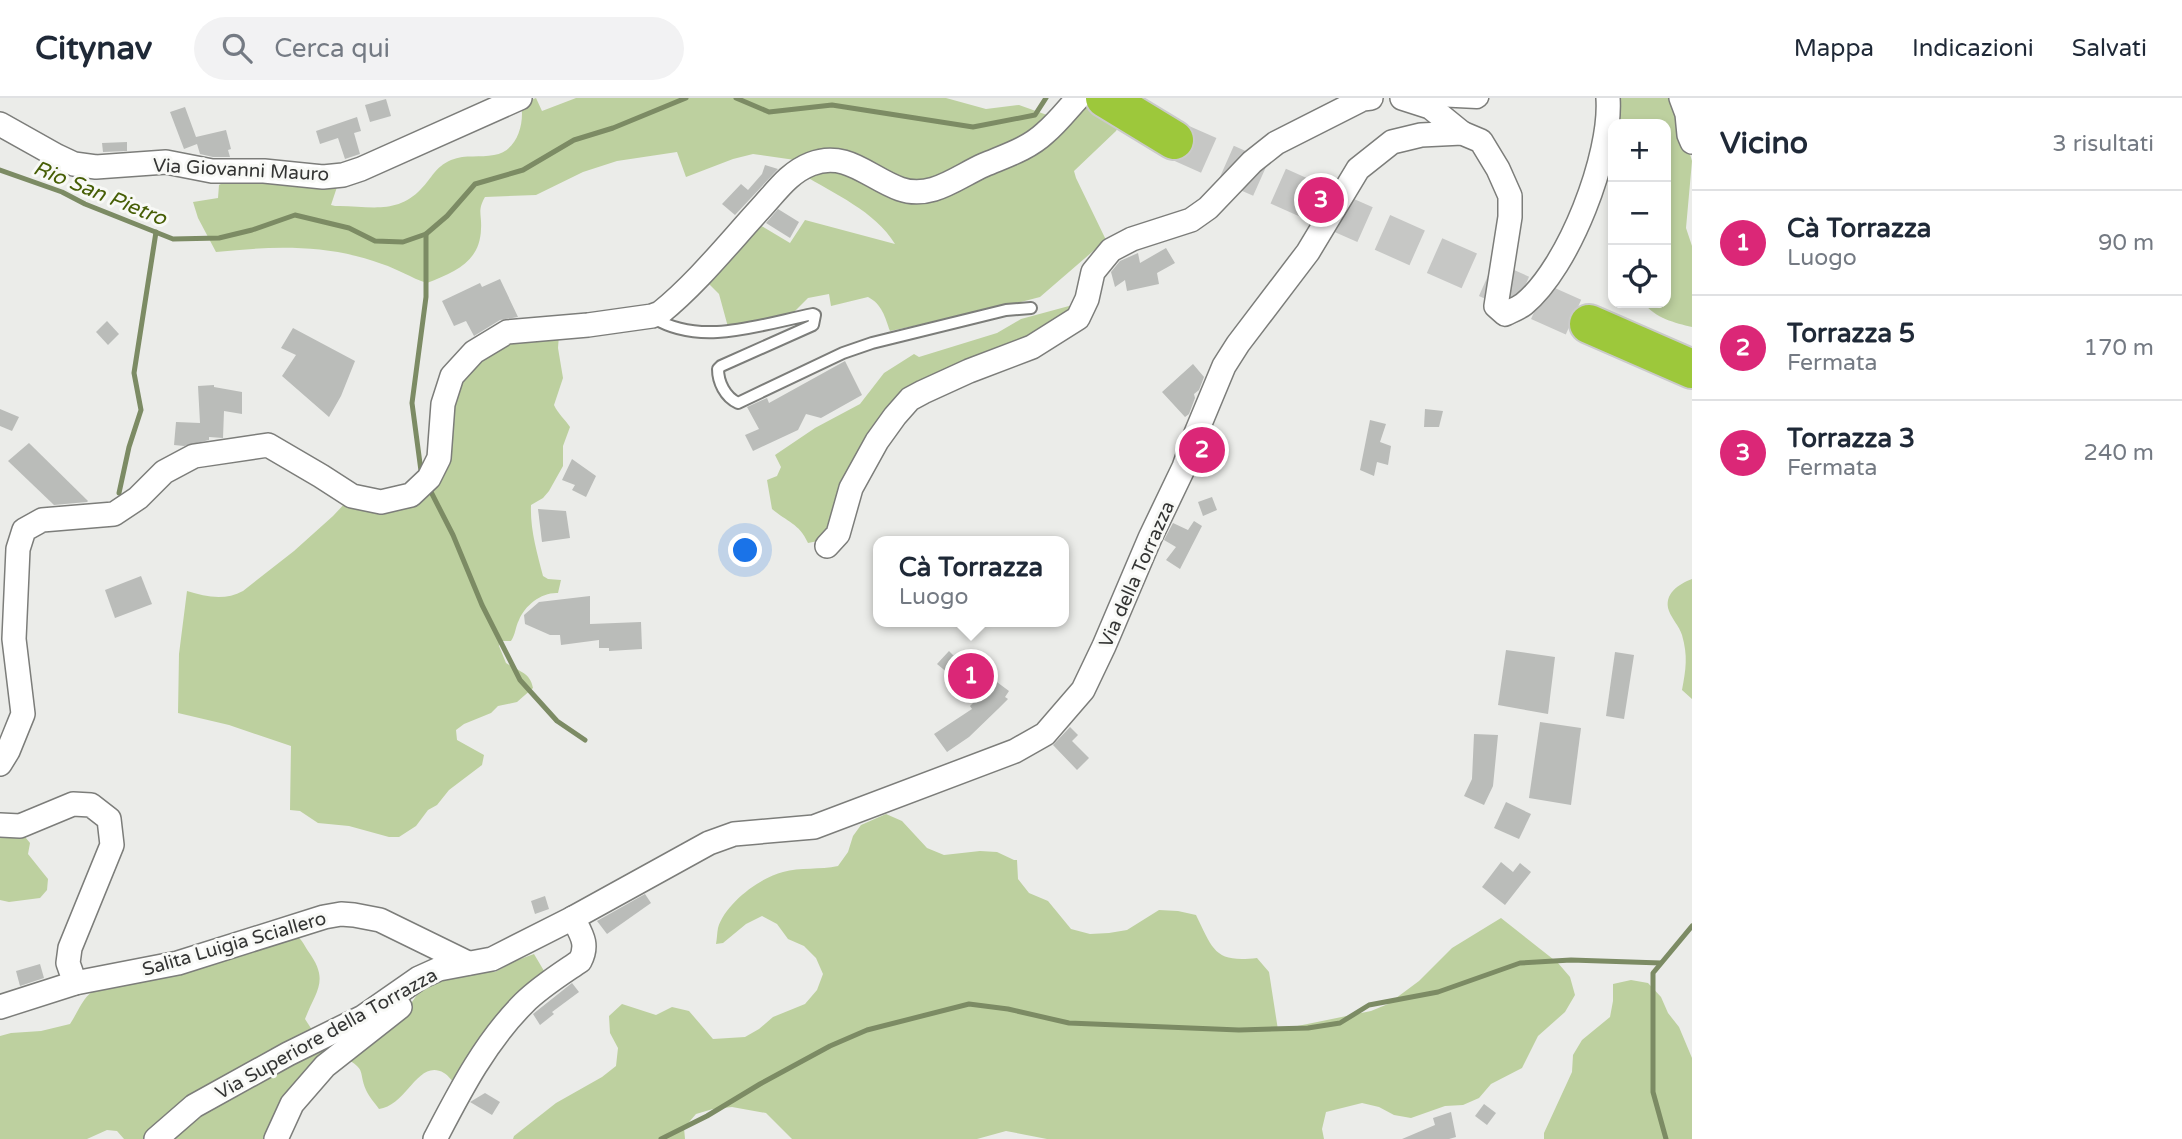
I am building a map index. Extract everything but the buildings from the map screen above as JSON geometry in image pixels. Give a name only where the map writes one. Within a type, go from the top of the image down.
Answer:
[{"type":"highway","points":[[1105,98],[1174,140]]},
{"type":"highway","points":[[1589,324],[1692,369]]},
{"type":"street","name":"Via Giovanni Mauro","points":[[0,124],[57,156],[74,163],[96,167],[166,162],[212,171],[323,177],[361,169],[520,98]]},
{"type":"street","points":[[0,764],[23,714],[14,639],[18,549],[24,530],[42,520],[114,514],[138,498],[164,472],[194,456],[268,445],[352,496],[381,502],[411,495],[429,478],[439,458],[443,404],[452,376],[474,352],[508,332],[652,316],[667,308],[707,268],[783,181],[811,164],[833,159],[854,164],[902,190],[941,188],[1032,143],[1045,134],[1078,98]]},
{"type":"street","points":[[827,546],[838,534],[851,488],[877,440],[911,399],[970,371],[1032,347],[1078,318],[1087,299],[1093,272],[1111,250],[1132,239],[1191,220],[1208,208],[1252,162],[1276,144],[1363,99],[1371,98]]},
{"type":"street","points":[[1436,98],[1480,98]]},
{"type":"street","points":[[1414,99],[1430,107],[1462,133],[1481,141],[1510,196],[1510,217],[1496,306],[1505,314],[1523,305],[1544,282],[1562,255],[1584,211],[1601,158],[1608,98]]},
{"type":"street","points":[[1681,98],[1692,142]]},
{"type":"street","name":"Via della Torrazza","points":[[468,962],[492,959],[573,918],[709,842],[734,834],[814,827],[1015,751],[1045,734],[1083,690],[1184,467],[1224,366],[1308,252],[1358,169],[1392,142],[1421,135],[1462,133]]},
{"type":"street","points":[[0,825],[20,826],[73,804],[91,805],[109,819],[112,845],[69,948],[68,963],[75,983]]},
{"type":"street","name":"Salita Luigia Sciallero","points":[[0,1007],[75,983],[178,963],[341,914],[380,920],[468,962]]},
{"type":"street","points":[[435,1139],[466,1079],[504,1026],[525,1002],[580,961],[585,951],[585,942],[573,918]]},
{"type":"street","name":"Via Superiore della Torrazza","points":[[156,1139],[194,1106],[363,1017],[419,978],[468,962]]},
{"type":"street","points":[[276,1139],[292,1104],[325,1066],[398,1010],[419,978]]},
{"type":"lane","points":[[652,316],[664,324],[698,331],[734,331],[813,314],[815,316],[813,325],[718,369],[723,388],[731,400],[738,403],[852,350],[1006,310],[1031,308]]},
{"type":"green space","points":[[536,98],[542,111],[576,98],[946,98],[986,109],[1019,105],[1047,115],[1078,113],[1088,98],[1134,98],[1116,131],[1074,171],[1106,240],[1040,297],[890,331],[885,316],[873,300],[868,297],[831,306],[829,294],[808,298],[792,314],[728,327],[719,294],[703,278],[755,222],[790,243],[805,220],[895,244],[877,222],[802,174],[837,152],[818,150],[795,160],[753,154],[686,177],[677,152],[617,161],[583,172],[536,195],[485,197],[480,209],[480,240],[471,258],[456,270],[427,283],[362,257],[321,250],[279,248],[216,252],[198,218],[193,202],[218,198],[219,185],[243,179],[276,179],[337,187],[331,205],[335,206],[380,207],[401,203],[451,160],[502,153],[518,136],[522,120],[521,104]]},
{"type":"green space","points":[[1614,98],[1674,98],[1692,161],[1686,228],[1692,246],[1692,327],[1672,322],[1649,308],[1671,308],[1671,119],[1616,119]]},
{"type":"green space","points":[[1077,306],[1051,330],[912,392],[844,494],[823,540],[808,543],[797,527],[772,509],[767,480],[777,476],[781,467],[775,455],[815,428],[860,404],[884,373],[914,354],[919,357],[997,333],[1021,319]]},
{"type":"green space","points":[[559,335],[558,348],[563,378],[554,405],[570,427],[563,446],[563,466],[549,491],[531,505],[531,514],[543,576],[561,580],[558,593],[540,597],[530,605],[522,614],[511,641],[500,641],[499,646],[506,663],[527,675],[533,688],[517,702],[498,706],[491,713],[456,730],[457,740],[484,755],[482,765],[449,790],[416,826],[399,837],[389,837],[349,826],[318,823],[300,811],[290,810],[291,746],[229,725],[178,713],[179,654],[187,591],[215,597],[243,591],[294,551],[348,500],[416,503],[452,386],[502,341]]},
{"type":"green space","points":[[1692,579],[1692,699],[1682,690],[1685,650],[1682,635],[1670,614],[1668,600],[1673,590]]},
{"type":"green space","points":[[886,814],[902,821],[927,848],[944,855],[997,852],[1017,860],[1018,879],[1029,893],[1048,901],[1071,929],[1090,934],[1127,930],[1159,910],[1196,915],[1217,952],[1232,958],[1257,958],[1269,972],[1278,1030],[1371,1011],[1388,1004],[1419,981],[1452,948],[1501,918],[1558,963],[1570,977],[1575,995],[1565,1012],[1538,1036],[1522,1068],[1491,1084],[1479,1098],[1463,1105],[1445,1106],[1411,1118],[1394,1115],[1379,1107],[1362,1103],[1326,1112],[1322,1129],[1324,1139],[1047,1139],[1006,1131],[977,1139],[792,1139],[766,1113],[732,1107],[696,1114],[684,1128],[685,1139],[513,1139],[556,1103],[616,1066],[618,1048],[610,1033],[609,1016],[622,1004],[656,1015],[672,1007],[689,1011],[713,1039],[745,1037],[773,1017],[805,1004],[817,990],[823,974],[816,958],[804,946],[788,939],[777,924],[762,916],[746,924],[723,943],[716,944],[718,928],[735,901],[764,880],[790,870],[838,866],[861,825]]},
{"type":"green space","points":[[0,830],[21,832],[30,843],[28,854],[48,879],[47,890],[40,898],[9,902],[0,900]]},
{"type":"green space","points":[[294,934],[315,961],[320,978],[317,993],[305,1019],[316,1036],[344,1035],[268,1139],[124,1139],[117,1131],[107,1130],[87,1139],[0,1139],[0,1036],[70,1024],[93,991]]},
{"type":"green space","points":[[534,954],[547,976],[456,1085],[444,1073],[435,1070],[427,1072],[397,1100],[379,1109],[367,1093],[359,1068],[345,1058],[407,1009],[424,985],[433,979],[479,969],[495,972]]},
{"type":"green space","points":[[1631,980],[1648,983],[1661,997],[1668,1013],[1679,1027],[1692,1058],[1692,1139],[1544,1139],[1544,1133],[1572,1072],[1573,1055],[1582,1040],[1610,1017],[1613,984]]},
{"type":"waterway","name":"Rio San Pietro","points":[[0,170],[62,192],[173,239],[219,238],[295,215],[349,228],[375,241],[403,242],[426,234],[447,216],[475,184],[523,170],[574,140],[613,128],[686,98]]},
{"type":"waterway","name":"Rio San Pietro","points":[[736,98],[769,112],[832,105],[973,127],[1035,115],[1046,98]]},
{"type":"waterway","points":[[119,493],[129,447],[141,410],[134,373],[156,232]]},
{"type":"waterway","points":[[423,476],[412,403],[426,297],[426,234]]},
{"type":"waterway","points":[[429,488],[453,535],[482,605],[520,680],[557,721],[585,740]]},
{"type":"waterway","points":[[1666,1139],[1653,1092],[1653,973],[1692,926]]},
{"type":"waterway","points":[[661,1139],[830,1046],[867,1030],[969,1004],[1008,1009],[1069,1023],[1239,1030],[1308,1028],[1340,1023],[1369,1005],[1438,992],[1520,963],[1571,960],[1661,963]]},
{"type":"tunnel","points":[[1174,140],[1589,324]]},
{"type":"place","name":"Torrazza 3","points":[[1321,200]]},
{"type":"place","name":"Torrazza 5","points":[[1202,450]]},
{"type":"place","name":"Cà Torrazza","points":[[971,676]]}]
